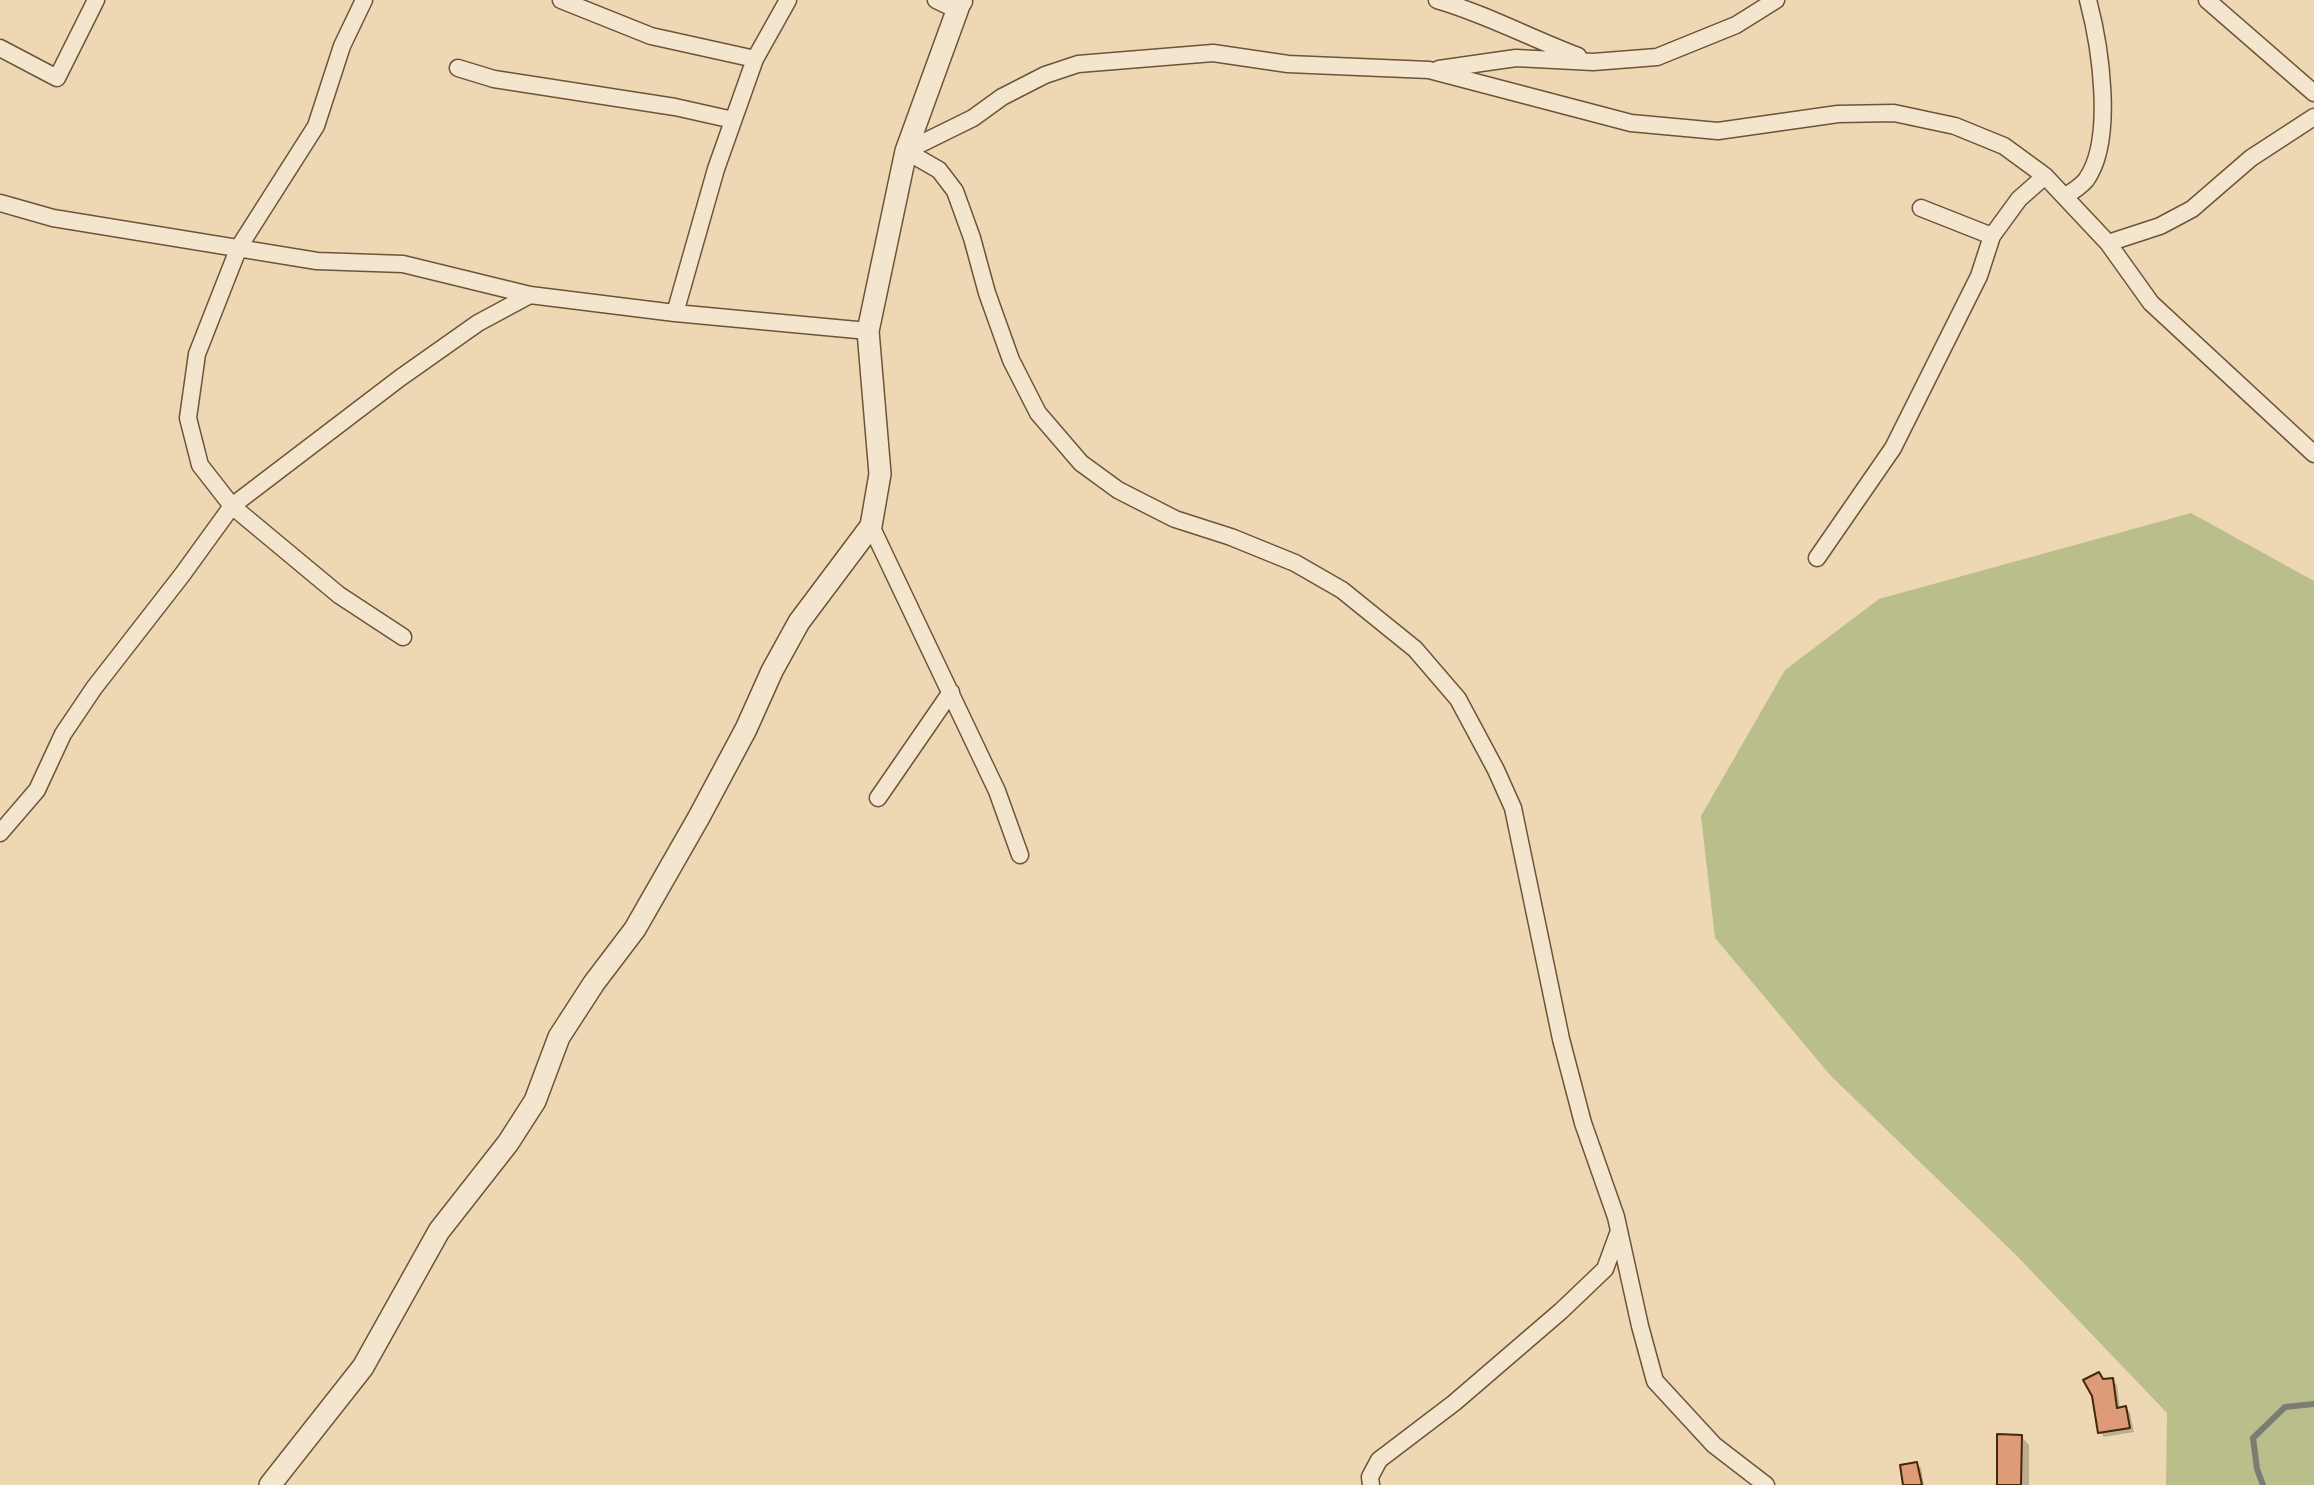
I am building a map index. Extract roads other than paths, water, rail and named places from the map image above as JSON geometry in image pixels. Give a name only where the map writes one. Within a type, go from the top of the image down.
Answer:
[{"type":"street","points":[[0,48],[57,78],[96,0]]},
{"type":"street","points":[[365,0],[342,46],[316,126],[239,247],[197,354],[188,418],[200,465],[232,506],[338,595],[403,637]]},
{"type":"street","points":[[561,0],[651,36],[755,59]]},
{"type":"street","points":[[675,313],[716,169],[755,59],[788,0]]},
{"type":"street","points":[[270,1485],[363,1367],[439,1231],[508,1143],[534,1101],[559,1037],[594,983],[635,929],[699,817],[799,622],[871,526],[880,474],[868,331],[906,151],[961,3],[936,0]]},
{"type":"street","points":[[1437,0],[1473,10],[1533,39],[1593,62]]},
{"type":"street","points":[[906,151],[973,118],[1002,97],[1045,75],[1078,65],[1213,52],[1289,64],[1429,70],[1517,58],[1593,62],[1657,57],[1736,25],[1776,0]]},
{"type":"street","points":[[2065,196],[2086,180],[2095,160],[2102,124],[2103,75],[2088,0]]},
{"type":"street","points":[[2207,0],[2314,93]]},
{"type":"street","points":[[458,68],[495,79],[675,107],[733,120]]},
{"type":"street","points":[[1429,70],[1631,122],[1718,131],[1838,114],[1894,113],[1955,126],[2004,146],[2045,176],[2065,196],[2108,243],[2151,303],[2314,454]]},
{"type":"street","points":[[2108,243],[2160,226],[2192,209],[2251,159],[2314,117]]},
{"type":"street","points":[[906,151],[939,170],[955,191],[972,238],[986,293],[1011,360],[1038,413],[1081,463],[1118,490],[1175,519],[1231,537],[1282,558],[1342,590],[1415,649],[1458,699],[1496,769],[1513,808],[1561,1039],[1583,1123],[1619,1231],[1655,1381],[1714,1445],[1766,1485]]},
{"type":"street","points":[[1817,558],[1893,448],[1979,276],[1992,236],[2019,199],[2045,176]]},
{"type":"street","points":[[0,203],[53,218],[317,261],[402,264],[530,295],[675,313],[868,331]]},
{"type":"street","points":[[1921,208],[1992,236]]},
{"type":"street","points":[[0,833],[37,790],[63,734],[93,688],[182,575],[232,506],[400,378],[478,323],[530,295]]},
{"type":"street","points":[[871,526],[998,791],[1020,855]]},
{"type":"street","points":[[878,798],[951,692]]},
{"type":"street","points":[[1371,1485],[1370,1476],[1379,1460],[1454,1403],[1561,1311],[1605,1269],[1619,1231]]},
{"type":"waterway","points":[[2263,1485],[2257,1469],[2253,1438],[2285,1407],[2314,1404]]}]
